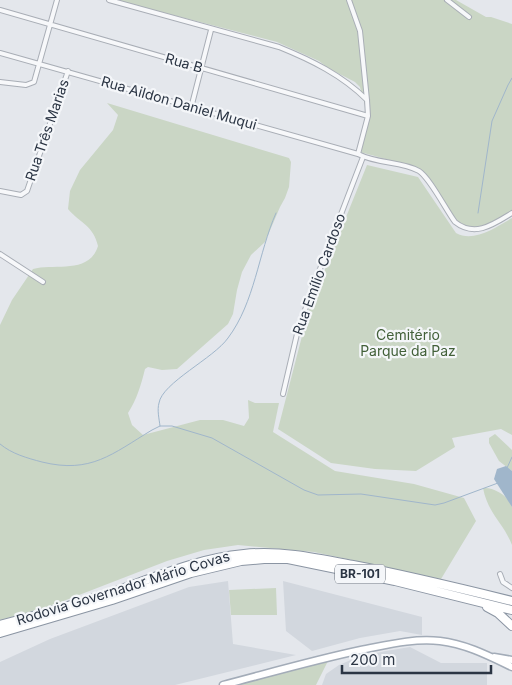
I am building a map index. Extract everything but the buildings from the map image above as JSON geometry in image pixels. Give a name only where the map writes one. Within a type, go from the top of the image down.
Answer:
[{"type":"highway","name":"Rodovia Governador Mário Covas","points":[[0,625],[67,607],[173,571],[211,560],[245,554],[284,553],[305,556],[397,574],[512,601]]},
{"type":"highway","name":"Rodovia Governador Mário Covas","points":[[0,633],[74,612],[191,573],[241,561],[264,559],[288,559],[395,581],[477,602],[510,608]]},
{"type":"highway","points":[[477,602],[498,613],[510,624]]},
{"type":"highway","points":[[510,608],[510,624]]},
{"type":"main road","points":[[223,685],[306,663],[411,640],[431,640],[456,644],[470,648],[512,667]]},
{"type":"main road","points":[[489,656],[512,660]]},
{"type":"street","points":[[0,82],[26,85],[34,82],[58,0]]},
{"type":"street","points":[[110,0],[298,55],[346,80],[367,100]]},
{"type":"street","points":[[128,0],[131,6]]},
{"type":"street","points":[[349,0],[360,31],[368,116],[358,154]]},
{"type":"street","points":[[447,0],[469,17]]},
{"type":"street","name":"Rua B","points":[[0,10],[368,116]]},
{"type":"street","points":[[191,108],[211,30]]},
{"type":"street","name":"Rua Aildon Daniel Muqui","points":[[0,53],[420,172],[450,216],[461,227],[469,230],[484,228],[512,213]]},
{"type":"street","name":"Rua Três Marias","points":[[0,191],[21,195],[27,191],[68,71]]},
{"type":"street","name":"Rua Emílio Cardoso","points":[[283,394],[297,334],[310,295],[363,156]]},
{"type":"street","points":[[0,254],[44,282]]},
{"type":"street","points":[[500,574],[503,582],[512,588]]},
{"type":"shaded area","points":[[228,581],[233,644],[296,655],[175,685],[0,685],[0,662],[50,639],[189,587]]},
{"type":"shaded area","points":[[283,581],[422,617],[422,635],[400,631],[360,638],[312,651],[286,631]]},
{"type":"shaded area","points":[[410,647],[441,663],[487,663],[487,685],[322,685],[326,674],[339,665],[358,657]]},
{"type":"green space","points":[[115,0],[456,0],[486,17],[512,24],[512,212],[482,226],[462,227],[420,170],[360,152],[366,122],[366,109],[360,87],[355,82],[328,68],[319,61],[277,42]]},
{"type":"green space","points":[[107,103],[289,158],[291,162],[289,187],[285,198],[265,242],[251,255],[242,272],[233,314],[228,324],[177,369],[162,370],[148,367],[145,369],[138,392],[128,413],[132,425],[143,435],[200,420],[223,420],[244,426],[249,418],[248,400],[255,403],[279,403],[273,432],[335,471],[414,484],[464,498],[476,521],[441,579],[314,552],[238,545],[204,550],[167,561],[48,607],[0,620],[0,325],[12,300],[33,269],[79,264],[87,261],[98,246],[90,229],[68,209],[70,191],[80,170],[113,130],[118,115]]},
{"type":"green space","name":"Cemitério Parque da Paz","points":[[367,165],[418,177],[456,233],[463,236],[485,233],[512,218],[512,435],[501,429],[452,438],[455,447],[416,471],[375,469],[331,463],[278,429],[309,309]]},
{"type":"green space","points":[[495,434],[512,450],[512,471],[499,461],[489,443],[489,438]]},
{"type":"green space","points":[[483,488],[492,489],[508,499],[512,507],[512,545],[488,505]]},
{"type":"green space","points":[[276,588],[277,615],[231,615],[229,590]]},
{"type":"green space","points":[[329,659],[316,685],[233,685]]},
{"type":"water","points":[[506,466],[512,471],[512,507],[494,479],[497,469]]},
{"type":"waterway","points":[[478,213],[492,121],[512,78]]},
{"type":"waterway","points":[[160,426],[158,408],[162,395],[178,379],[221,346],[237,324],[250,293],[276,213]]},
{"type":"waterway","points":[[0,444],[15,453],[31,459],[59,465],[74,465],[88,463],[113,454],[160,426],[172,426],[212,438],[304,490],[318,495],[361,494],[435,505],[498,483]]},
{"type":"waterway","points":[[507,468],[512,457]]}]
